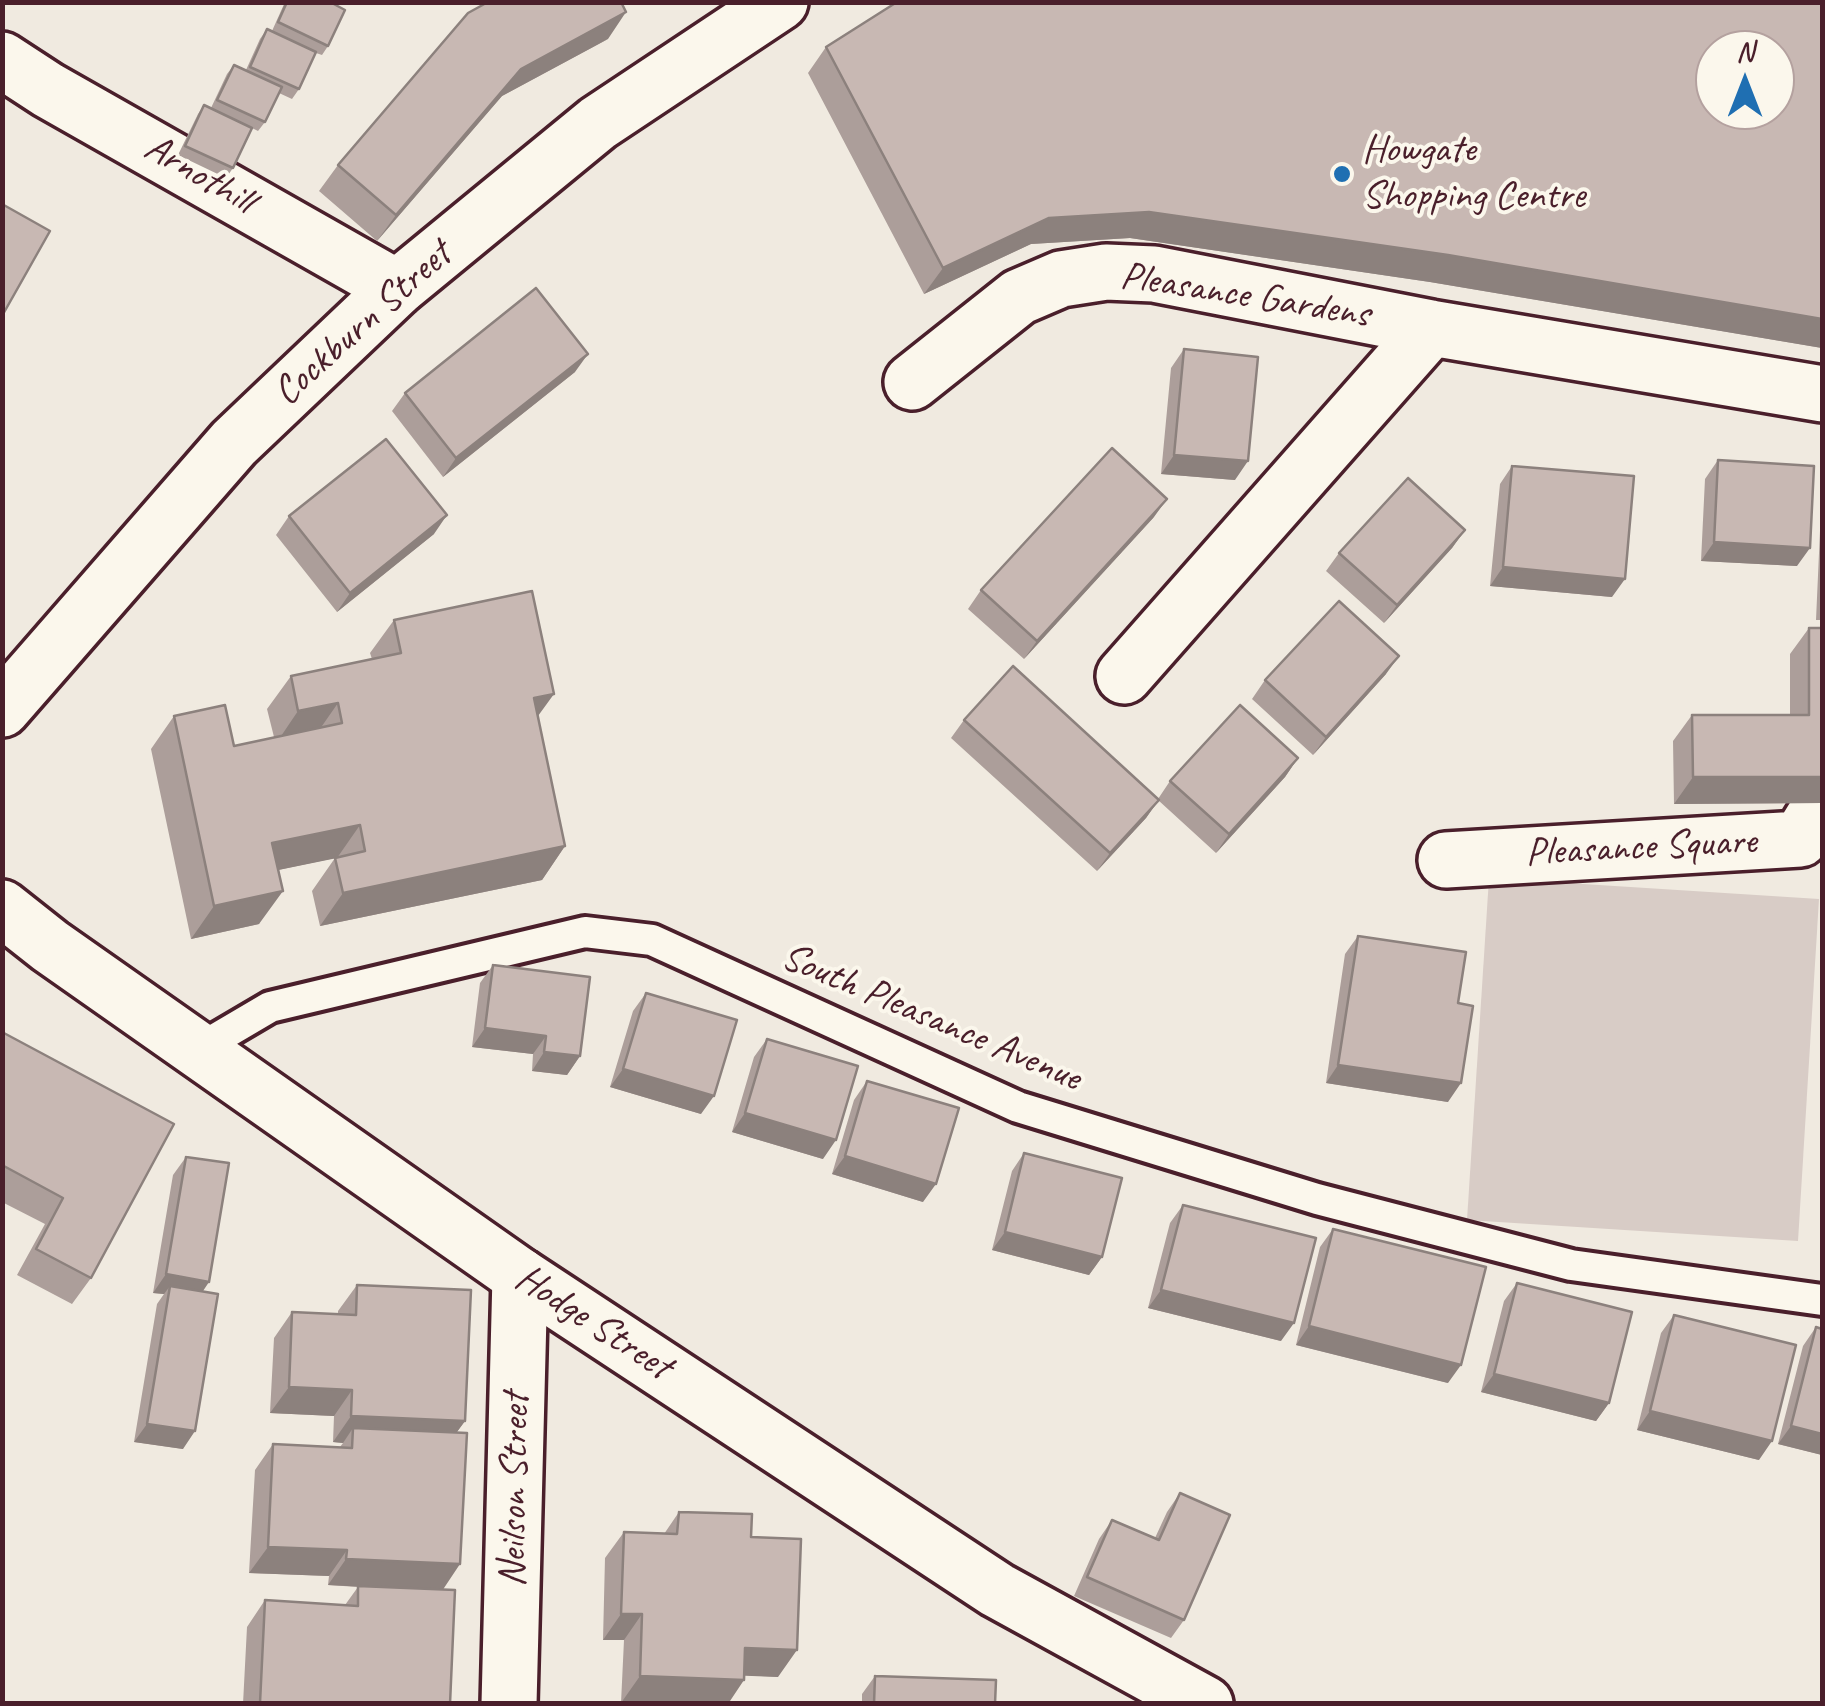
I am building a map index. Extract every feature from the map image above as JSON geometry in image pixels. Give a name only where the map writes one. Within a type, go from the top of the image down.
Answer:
[{"type":"street","name":"Cockburn Street","points":[[2,709],[234,442],[397,288],[598,123],[780,2]]},
{"type":"street","name":"Arnothill","points":[[2,60],[397,288]]},
{"type":"street","name":"Pleasance Gardens","points":[[912,382],[1019,297],[1061,278],[1106,272],[1154,274],[1431,328],[1822,394]]},
{"type":"street","name":"Pleasance Gardens","points":[[1124,676],[1431,328]]},
{"type":"street","name":"Pleasance Square","points":[[1446,860],[1800,839],[1816,813],[1822,813]]},
{"type":"street","name":"Hodge Street","points":[[2,908],[196,1050],[520,1276],[997,1590],[1206,1704]]},
{"type":"street","name":"Neilson Street","points":[[509,1704],[520,1276]]},
{"type":"lane","name":"South Pleasance Avenue","points":[[196,1050],[270,1007],[584,932],[652,940],[1018,1107],[1280,1188],[1571,1265],[1822,1300]]},
{"type":"shaded area","points":[[1489,878],[1819,899],[1798,1241],[1467,1220]]},
{"type":"building","points":[[287,2],[330,2],[345,10],[328,46],[278,22]]},
{"type":"building","points":[[488,2],[621,2],[626,12],[521,69],[396,215],[338,165],[468,13]]},
{"type":"building","name":"Howgate Shopping Centre","points":[[897,2],[1822,2],[1822,319],[1448,255],[1149,212],[1049,218],[943,268],[826,47]]},
{"type":"building","points":[[267,29],[316,52],[299,89],[250,67]]},
{"type":"building","points":[[234,65],[282,87],[265,122],[217,100]]},
{"type":"building","points":[[204,105],[252,128],[233,168],[185,146]]},
{"type":"building","points":[[2,204],[50,231],[2,316]]},
{"type":"building","points":[[536,288],[588,354],[456,458],[405,393]]},
{"type":"building","points":[[1184,349],[1258,357],[1248,461],[1174,455]]},
{"type":"building","points":[[386,439],[447,515],[350,593],[289,516]]},
{"type":"building","points":[[1112,448],[1167,499],[1037,641],[981,590]]},
{"type":"building","points":[[1718,460],[1814,466],[1810,548],[1714,542]]},
{"type":"building","points":[[1512,466],[1634,476],[1625,579],[1503,567]]},
{"type":"building","points":[[1408,478],[1465,530],[1397,605],[1339,553]]},
{"type":"building","points":[[532,591],[554,694],[534,698],[565,846],[343,893],[335,858],[365,851],[360,825],[272,843],[283,891],[214,906],[174,716],[225,705],[234,746],[342,723],[338,703],[298,711],[291,676],[401,653],[394,620]]},
{"type":"building","points":[[1339,601],[1399,656],[1326,737],[1265,680]]},
{"type":"building","points":[[1809,628],[1822,628],[1822,777],[1693,777],[1692,715],[1809,715]]},
{"type":"building","points":[[1013,666],[1159,800],[1110,853],[964,720]]},
{"type":"building","points":[[1240,705],[1298,758],[1229,834],[1170,781]]},
{"type":"building","points":[[1358,936],[1466,952],[1458,1003],[1473,1006],[1461,1083],[1338,1065]]},
{"type":"building","points":[[493,965],[590,977],[580,1056],[544,1052],[546,1036],[485,1028]]},
{"type":"building","points":[[646,993],[737,1020],[714,1096],[623,1069]]},
{"type":"building","points":[[2,1032],[174,1124],[91,1278],[36,1249],[63,1198],[2,1165]]},
{"type":"building","points":[[767,1039],[858,1066],[836,1140],[745,1113]]},
{"type":"building","points":[[867,1081],[959,1108],[936,1184],[845,1156]]},
{"type":"building","points":[[1024,1153],[1122,1178],[1102,1257],[1005,1232]]},
{"type":"building","points":[[186,1157],[229,1163],[209,1282],[166,1274]]},
{"type":"building","points":[[1183,1205],[1316,1238],[1294,1323],[1161,1290]]},
{"type":"building","points":[[1333,1229],[1486,1267],[1461,1365],[1309,1326]]},
{"type":"building","points":[[1517,1283],[1632,1312],[1609,1403],[1494,1374]]},
{"type":"building","points":[[357,1285],[471,1290],[465,1421],[351,1416],[352,1390],[289,1387],[292,1312],[356,1315]]},
{"type":"building","points":[[170,1286],[218,1294],[195,1431],[147,1424]]},
{"type":"building","points":[[1674,1315],[1796,1345],[1772,1441],[1650,1411]]},
{"type":"building","points":[[1816,1327],[1822,1329],[1822,1434],[1791,1426]]},
{"type":"building","points":[[353,1428],[467,1433],[460,1564],[346,1559],[347,1550],[268,1547],[273,1444],[352,1448]]},
{"type":"building","points":[[1180,1493],[1230,1515],[1184,1620],[1087,1577],[1112,1520],[1159,1540]]},
{"type":"building","points":[[679,1512],[752,1514],[751,1537],[801,1539],[797,1650],[745,1648],[744,1680],[640,1676],[642,1614],[621,1614],[624,1532],[677,1534]]},
{"type":"building","points":[[358,1586],[455,1590],[450,1704],[260,1703],[265,1600],[358,1606]]},
{"type":"building","points":[[875,1676],[996,1680],[995,1704],[874,1704]]},
{"type":"place","name":"Howgate Shopping Centre","points":[[1342,174]]}]
